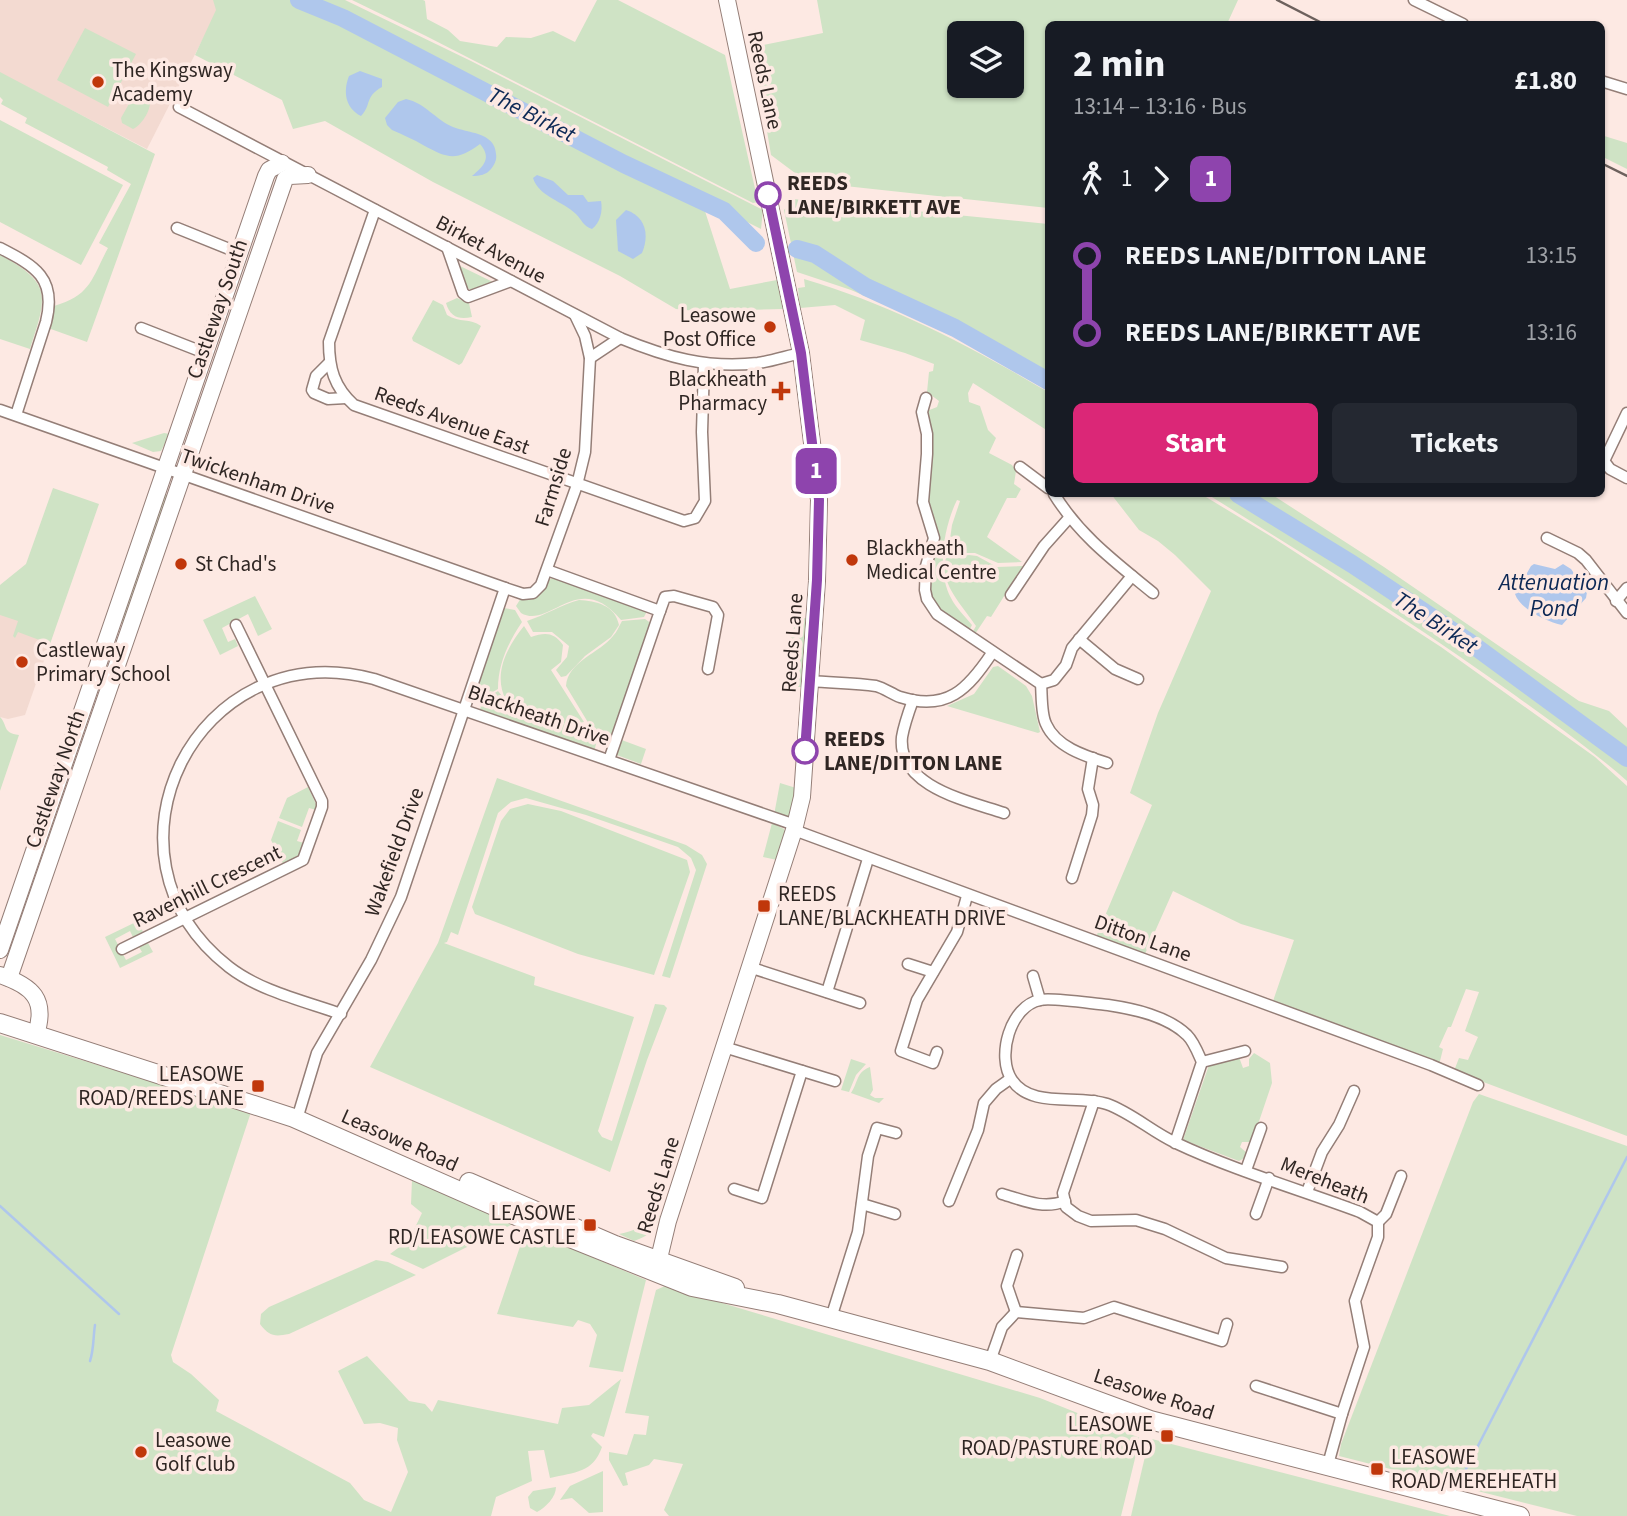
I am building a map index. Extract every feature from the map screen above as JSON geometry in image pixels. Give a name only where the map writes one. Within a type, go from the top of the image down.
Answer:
[{"type":"main road","name":"Leasowe Road","points":[[0,1010],[37,1029]]},
{"type":"main road","name":"Leasowe Road","points":[[0,1023],[37,1029],[298,1114],[615,1245],[656,1267],[778,1304],[990,1361],[1150,1420],[1520,1516]]},
{"type":"street","name":"Reeds Lane","points":[[656,1267],[794,828],[802,797],[811,681],[819,500],[801,353],[727,0]]},
{"type":"street","points":[[1414,0],[1458,21]]},
{"type":"street","points":[[1605,82],[1627,89]]},
{"type":"street","name":"Birket Avenue","points":[[179,107],[575,315],[659,354],[704,363],[758,363],[801,353]]},
{"type":"street","name":"Castleway South","points":[[164,469],[266,176],[269,170],[282,163]]},
{"type":"street","name":"Castleway South","points":[[182,475],[285,179],[308,175]]},
{"type":"street","points":[[346,398],[328,399],[312,390],[316,376],[329,363],[329,342],[375,210]]},
{"type":"street","points":[[177,228],[257,258]]},
{"type":"street","points":[[447,247],[463,293],[468,297],[510,281]]},
{"type":"street","points":[[0,248],[24,260],[40,273],[49,289],[50,308],[16,415]]},
{"type":"street","name":"Farmside","points":[[505,588],[523,594],[533,593],[541,585],[577,485],[585,452],[590,358],[585,336],[575,315]]},
{"type":"street","points":[[141,328],[206,350],[224,353]]},
{"type":"street","points":[[590,358],[620,338]]},
{"type":"street","name":"Reeds Avenue East","points":[[329,363],[334,381],[354,405],[684,521],[695,518],[705,501],[702,432],[704,363]]},
{"type":"street","points":[[926,398],[922,412],[927,434],[923,502],[934,538],[926,565],[926,599],[937,614],[1041,684],[1054,680],[1066,665],[1072,648],[1132,576]]},
{"type":"street","name":"Twickenham Drive","points":[[0,410],[505,588]]},
{"type":"street","points":[[1605,459],[1627,413]]},
{"type":"street","points":[[1605,462],[1610,469],[1627,478]]},
{"type":"street","points":[[1020,467],[1045,486]]},
{"type":"street","name":"Castleway North","points":[[0,950],[164,469]]},
{"type":"street","name":"Castleway North","points":[[4,976],[53,848],[182,475]]},
{"type":"street","points":[[1056,497],[1069,518],[1100,551],[1153,593]]},
{"type":"street","points":[[1010,595],[1044,546],[1069,518]]},
{"type":"street","points":[[1547,538],[1578,553],[1586,560],[1627,613]]},
{"type":"street","points":[[547,570],[660,611]]},
{"type":"street","name":"Wakefield Drive","points":[[298,1114],[317,1053],[371,960],[401,897],[505,588]]},
{"type":"street","points":[[1616,601],[1627,589]]},
{"type":"street","points":[[609,760],[665,597],[674,596],[713,607],[718,615],[708,669]]},
{"type":"street","points":[[112,624],[128,630]]},
{"type":"street","name":"Ravenhill Crescent","points":[[122,948],[303,860],[322,807],[322,801],[236,625]]},
{"type":"street","points":[[1079,639],[1115,669],[1138,678]]},
{"type":"street","points":[[811,681],[878,687],[913,700],[939,701],[961,692],[992,653]]},
{"type":"street","name":"Blackheath Drive","points":[[341,1014],[246,978],[230,967],[209,949],[186,918],[170,881],[163,837],[169,791],[188,747],[206,725],[228,705],[265,683],[302,674],[348,673],[374,678],[794,828]]},
{"type":"street","points":[[1041,684],[1045,723],[1059,741],[1107,763]]},
{"type":"street","points":[[913,700],[902,738],[906,759],[915,775],[935,789],[1004,813]]},
{"type":"street","points":[[68,747],[86,754]]},
{"type":"street","points":[[1072,878],[1092,815],[1093,805],[1088,789],[1094,758]]},
{"type":"street","name":"Ditton Lane","points":[[794,828],[868,859],[1199,979],[1478,1085]]},
{"type":"street","points":[[36,842],[53,848]]},
{"type":"street","points":[[827,992],[868,859]]},
{"type":"street","points":[[937,1052],[933,1063],[901,1051],[917,1000],[953,940],[967,896]]},
{"type":"street","points":[[908,964],[933,972]]},
{"type":"street","points":[[749,967],[860,1003]]},
{"type":"street","points":[[4,976],[29,991],[39,1001],[42,1014],[37,1029]]},
{"type":"street","points":[[1033,976],[1040,1000]]},
{"type":"street","points":[[949,1201],[978,1130],[984,1103],[996,1089],[1010,1079],[1005,1056],[1008,1036],[1023,1009],[1040,1000],[1122,1007],[1155,1016],[1173,1024],[1188,1036],[1202,1062],[1175,1143]]},
{"type":"street","points":[[724,1047],[835,1081]]},
{"type":"street","points":[[1202,1062],[1245,1051]]},
{"type":"street","points":[[734,1189],[762,1198],[802,1071]]},
{"type":"street","name":"Mereheath","points":[[1010,1079],[1025,1092],[1039,1097],[1094,1101],[1123,1112],[1175,1143],[1360,1212],[1378,1222],[1378,1237],[1355,1301],[1364,1347],[1328,1468]]},
{"type":"street","points":[[1307,1192],[1322,1152],[1339,1125],[1354,1091]]},
{"type":"street","points":[[1094,1101],[1063,1193],[1066,1207],[1091,1221],[1136,1220],[1165,1229],[1226,1258],[1282,1267]]},
{"type":"street","points":[[831,1318],[858,1232],[868,1156],[877,1128],[896,1133]]},
{"type":"street","points":[[1246,1170],[1261,1128]]},
{"type":"street","points":[[1378,1222],[1386,1214],[1401,1176]]},
{"type":"street","points":[[1256,1214],[1269,1178]]},
{"type":"street","points":[[1002,1194],[1052,1206],[1065,1201]]},
{"type":"street","points":[[862,1204],[895,1214]]},
{"type":"street","points":[[1016,1312],[1007,1286],[1017,1255]]},
{"type":"street","points":[[1016,1312],[1084,1318],[1114,1307],[1222,1341],[1227,1324]]},
{"type":"street","points":[[990,1361],[1002,1327],[1016,1312]]},
{"type":"street","points":[[1256,1386],[1342,1414]]},
{"type":"shaded area","name":"The Kingsway Academy","points":[[0,0],[214,0],[217,11],[147,149],[0,73]]},
{"type":"shaded area","name":"Castleway Primary School","points":[[0,610],[55,629],[25,715],[8,719],[0,717]]},
{"type":"green space","points":[[213,0],[345,0],[763,210],[761,229],[707,202],[703,205],[730,289],[777,280],[783,309],[748,310],[736,315],[676,309],[620,276],[433,182],[325,121],[293,129],[282,100],[195,55],[216,10]]},
{"type":"green space","points":[[352,0],[423,0],[427,19],[448,30],[460,41],[497,47],[506,37],[531,38],[553,31],[575,42],[597,0],[618,0],[725,55],[758,202],[753,203]]},
{"type":"green space","points":[[817,0],[1238,0],[1228,21],[1045,21],[1045,208],[799,181],[799,176],[771,155],[753,47],[823,33]]},
{"type":"green space","points":[[85,28],[136,54],[108,107],[57,80]]},
{"type":"green space","points":[[0,72],[155,154],[87,342],[48,328],[54,306],[76,297],[89,285],[108,248],[99,243],[131,184],[107,170],[108,167],[25,123],[27,118],[1,104],[3,100],[0,97]]},
{"type":"green space","points":[[140,92],[150,98],[150,106],[143,120],[133,129],[122,123],[121,118],[135,93]]},
{"type":"green space","points":[[0,120],[123,185],[81,265],[0,222]]},
{"type":"green space","points":[[1605,136],[1627,143],[1627,169],[1605,158]]},
{"type":"green space","points":[[793,199],[1045,224],[1045,387],[955,335],[851,290],[797,272],[784,210]]},
{"type":"green space","points":[[0,255],[29,274],[41,293],[40,316],[30,349],[0,339]]},
{"type":"green space","points":[[460,266],[495,283],[474,291],[465,287]]},
{"type":"green space","points":[[804,279],[900,314],[989,358],[1045,390],[1045,429],[973,383],[968,393],[969,402],[980,406],[988,430],[996,438],[989,453],[1012,465],[1016,471],[1014,484],[1021,489],[1016,498],[1007,498],[987,537],[1022,562],[998,563],[975,553],[948,553],[952,525],[960,501],[957,500],[945,535],[944,575],[953,602],[972,625],[969,631],[937,606],[929,589],[930,568],[938,542],[927,490],[933,458],[927,411],[937,407],[939,401],[927,392],[929,372],[933,371],[934,364],[860,340],[865,320],[835,305],[800,308],[798,288],[805,287]]},
{"type":"green space","points":[[457,298],[469,303],[472,317],[459,318],[450,312],[446,303]]},
{"type":"green space","points":[[433,300],[443,305],[447,315],[481,326],[459,365],[413,341],[412,338]]},
{"type":"green space","points":[[164,433],[170,434],[161,451],[153,452],[132,443]]},
{"type":"green space","points":[[53,488],[99,504],[50,644],[18,632],[15,638],[13,636],[18,621],[0,615],[0,585],[26,564]]},
{"type":"green space","points":[[161,493],[170,496],[126,623],[121,623]]},
{"type":"green space","points":[[1113,497],[1206,497],[1441,647],[1595,757],[1627,786],[1627,1136],[1454,1071],[1459,1058],[1468,1060],[1478,1037],[1465,1031],[1479,992],[1466,989],[1451,1027],[1448,1027],[1439,1047],[1443,1049],[1439,1065],[1362,1038],[1273,1001],[1294,940],[1241,924],[1173,891],[1145,954],[1096,937],[1152,805],[1130,793],[1158,713],[1211,591],[1175,555],[1139,530]]},
{"type":"green space","points":[[1212,497],[1276,497],[1384,567],[1579,701],[1609,711],[1627,728],[1627,781],[1573,737],[1516,696],[1325,567]]},
{"type":"green space","points":[[977,556],[997,567],[1023,566],[991,617],[987,616],[975,634],[972,633],[976,626],[949,585],[945,567],[946,558]]},
{"type":"green space","points":[[552,578],[647,611],[644,617],[621,620],[606,605],[591,599],[578,599],[543,614],[532,616],[521,613],[516,606],[521,598],[535,597]]},
{"type":"green space","points":[[255,596],[272,629],[258,636],[248,614],[222,628],[228,642],[235,639],[238,646],[220,655],[203,620]]},
{"type":"green space","points":[[579,600],[604,605],[617,618],[619,625],[611,637],[585,656],[566,676],[561,677],[556,670],[567,657],[569,646],[552,632],[533,632],[527,621]]},
{"type":"green space","points":[[504,608],[515,610],[522,622],[505,654],[498,689],[477,701],[475,695]]},
{"type":"green space","points":[[800,618],[809,618],[805,687],[795,687]]},
{"type":"green space","points":[[645,619],[652,624],[613,739],[608,742],[598,739],[566,686],[568,677],[578,664],[616,633],[622,621]]},
{"type":"green space","points":[[796,624],[791,680],[786,652]]},
{"type":"green space","points":[[524,626],[531,637],[549,634],[563,645],[561,662],[551,670],[584,722],[567,723],[589,728],[597,740],[594,752],[479,710],[481,707],[478,703],[498,691],[507,702],[501,682],[503,663]],"holes":[[[507,703],[544,719],[557,722],[536,719]]]},
{"type":"green space","points":[[998,666],[1026,686],[1032,696],[1040,732],[947,706],[974,694],[993,667]]},
{"type":"green space","points":[[0,717],[8,731],[19,735],[0,791]]},
{"type":"green space","points":[[619,739],[646,749],[641,764],[614,754]]},
{"type":"green space","points":[[497,778],[686,845],[702,855],[707,864],[670,978],[662,976],[696,870],[691,858],[678,847],[586,815],[526,798],[511,802],[498,813],[458,935],[451,932],[444,943],[535,977],[534,985],[634,1017],[598,1131],[602,1137],[612,1141],[655,1004],[667,1008],[610,1172],[370,1067],[438,943]]},
{"type":"green space","points":[[780,783],[796,788],[793,813],[788,818],[774,815]]},
{"type":"green space","points":[[308,787],[316,810],[309,808],[302,827],[279,818],[287,798]]},
{"type":"green space","points":[[528,804],[561,811],[687,860],[690,872],[654,975],[578,954],[475,914],[472,907],[501,821],[510,809]]},
{"type":"green space","points":[[278,821],[301,830],[297,841],[304,843],[299,855],[283,864],[271,840]]},
{"type":"green space","points":[[772,823],[786,833],[777,860],[763,857]]},
{"type":"green space","points":[[138,921],[143,932],[133,937],[130,931],[115,939],[126,960],[142,952],[139,947],[148,943],[153,952],[120,968],[105,937]]},
{"type":"green space","name":"Leasowe Golf Club","points":[[0,1035],[251,1112],[171,1355],[173,1362],[191,1374],[219,1400],[216,1411],[350,1483],[364,1500],[391,1512],[408,1472],[397,1440],[398,1428],[380,1423],[364,1424],[338,1371],[367,1356],[409,1401],[425,1404],[432,1412],[438,1400],[558,1424],[562,1408],[589,1405],[621,1379],[604,1437],[593,1433],[591,1436],[602,1447],[594,1462],[582,1470],[550,1478],[544,1450],[528,1451],[532,1481],[496,1497],[491,1516],[0,1516]]},
{"type":"green space","points":[[1254,1053],[1270,1063],[1272,1083],[1252,1142],[1242,1142],[1240,1147],[1247,1153],[1246,1157],[1239,1161],[1183,1140],[1209,1065],[1239,1057],[1243,1068],[1249,1066],[1249,1059]]},
{"type":"green space","points":[[851,1059],[866,1064],[856,1075],[849,1092],[841,1090]]},
{"type":"green space","points":[[870,1067],[873,1090],[870,1095],[884,1098],[879,1103],[851,1093],[860,1075]]},
{"type":"green space","points":[[1479,1094],[1627,1146],[1627,1516],[1577,1516],[1339,1456],[1341,1444],[1473,1102]]},
{"type":"green space","points":[[412,1180],[515,1223],[423,1269],[390,1254],[409,1240],[422,1213],[411,1204]]},
{"type":"green space","points":[[654,1213],[660,1216],[658,1221],[644,1237],[634,1241],[619,1234],[639,1227]]},
{"type":"green space","points":[[526,1229],[646,1280],[623,1372],[589,1367],[597,1335],[590,1324],[578,1320],[573,1327],[497,1314]]},
{"type":"green space","points":[[376,1260],[388,1262],[416,1275],[289,1334],[272,1335],[260,1324],[261,1314],[269,1307]]},
{"type":"green space","points":[[665,1286],[1040,1398],[1140,1438],[1121,1516],[669,1516],[664,1510],[683,1464],[654,1459],[649,1465],[625,1473],[628,1485],[623,1486],[609,1460],[609,1452],[627,1455],[634,1434],[646,1435],[649,1416],[625,1413],[656,1290]]},
{"type":"green space","points":[[1152,1439],[1450,1516],[1131,1516],[1147,1448]]},
{"type":"green space","points":[[603,1471],[603,1512],[589,1513],[572,1498],[560,1500],[570,1486]]},
{"type":"green space","points":[[556,1487],[552,1498],[544,1507],[537,1512],[530,1508],[528,1497],[533,1491]]},
{"type":"water","points":[[360,71],[382,79],[382,87],[370,98],[361,116],[349,104],[346,93],[349,76]]},
{"type":"water","points":[[406,99],[419,104],[447,124],[479,134],[491,141],[496,156],[491,169],[483,175],[472,176],[486,158],[480,144],[458,156],[445,155],[392,130],[385,118],[398,102]]},
{"type":"water","points":[[537,175],[553,181],[568,195],[583,195],[588,202],[601,201],[602,209],[597,224],[592,229],[571,210],[540,190],[533,178]]},
{"type":"water","points":[[626,210],[642,221],[646,239],[642,253],[633,259],[618,251],[616,220]]},
{"type":"water","name":"Attenuation Pond","points":[[1534,564],[1555,569],[1563,564],[1571,569],[1587,592],[1586,598],[1562,625],[1535,614],[1522,605],[1515,594]]},
{"type":"waterway","name":"The Birket","points":[[299,0],[343,18],[624,164],[724,211],[756,243]]},
{"type":"waterway","name":"The Birket","points":[[797,249],[815,254],[866,287],[955,328],[1045,379]]},
{"type":"waterway","name":"The Birket","points":[[1243,497],[1352,564],[1469,642],[1627,758]]},
{"type":"waterway","points":[[1408,601],[1409,615]]},
{"type":"waterway","points":[[1464,1473],[1627,1157]]},
{"type":"waterway","points":[[0,1206],[119,1314]]},
{"type":"waterway","points":[[90,1361],[95,1325]]},
{"type":"railway","points":[[1277,0],[1318,21]]},
{"type":"railway","points":[[1605,165],[1627,176]]},
{"type":"bus line","name":"1","points":[[768,195],[801,353],[819,500],[817,580],[805,751]]},
{"type":"place","name":"The Kingsway Academy","points":[[98,82]]},
{"type":"place","name":"REEDS LANE/BIRKETT AVE","points":[[768,195]]},
{"type":"place","name":"Leasowe Post Office","points":[[770,327]]},
{"type":"place","name":"Blackheath Pharmacy","points":[[781,391]]},
{"type":"place","name":"Blackheath Medical Centre","points":[[852,560]]},
{"type":"place","name":"St Chad's","points":[[181,564]]},
{"type":"place","name":"Castleway Primary School","points":[[22,662]]},
{"type":"place","name":"REEDS LANE/DITTON LANE","points":[[805,751]]},
{"type":"place","name":"REEDS LANE/BLACKHEATH DRIVE","points":[[764,906]]},
{"type":"place","name":"LEASOWE ROAD/REEDS LANE","points":[[258,1086]]},
{"type":"place","name":"LEASOWE RD/LEASOWE CASTLE","points":[[590,1225]]},
{"type":"place","name":"LEASOWE ROAD/PASTURE ROAD","points":[[1167,1436]]},
{"type":"place","name":"Leasowe Golf Club","points":[[141,1452]]},
{"type":"place","name":"LEASOWE ROAD/MEREHEATH","points":[[1377,1469]]}]
